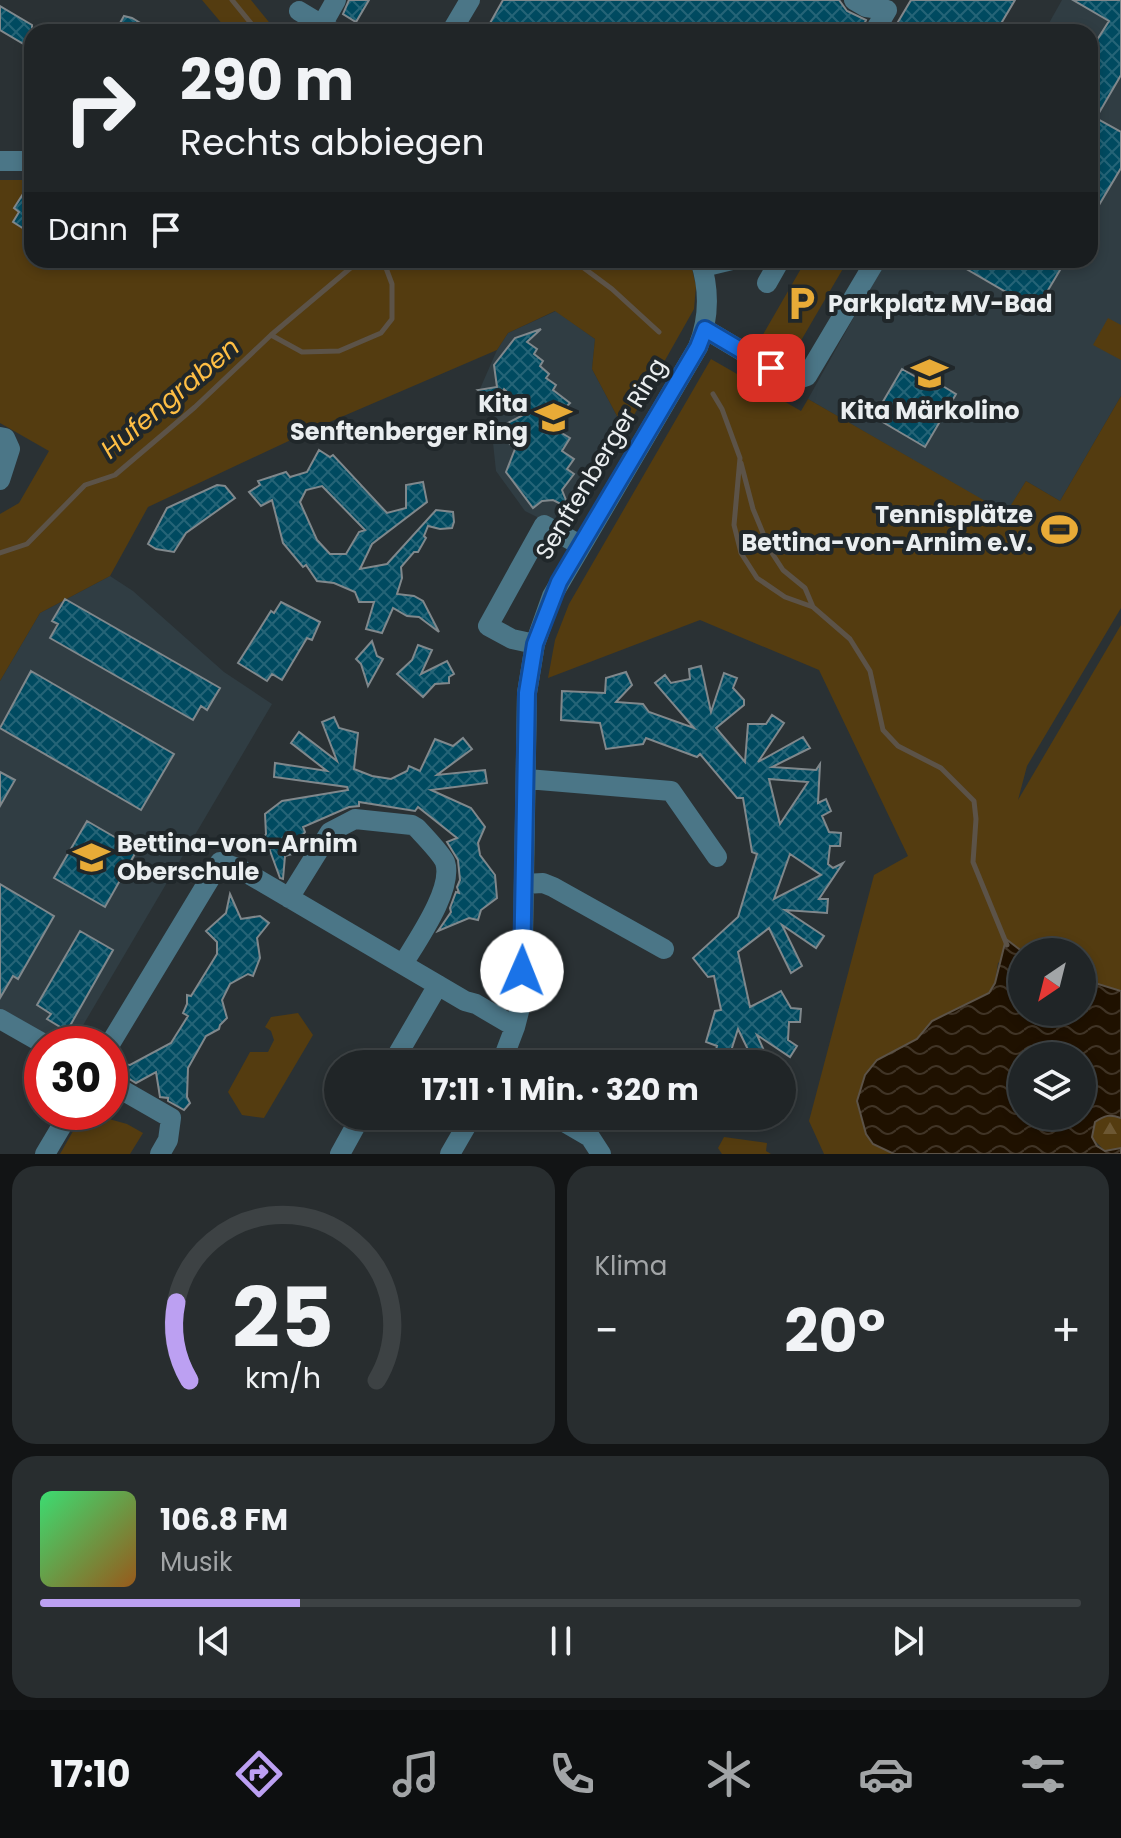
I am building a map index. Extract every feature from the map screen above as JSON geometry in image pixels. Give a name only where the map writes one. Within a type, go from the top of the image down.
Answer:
[{"type":"street","points":[[329,24],[336,0]]},
{"type":"street","points":[[456,24],[470,0]]},
{"type":"street","points":[[854,0],[866,7],[887,10],[879,24]]},
{"type":"street","points":[[299,11],[321,24]]},
{"type":"street","points":[[2,166],[24,162]]},
{"type":"street","name":"Senftenberger Ring","points":[[506,1050],[522,1000],[527,693],[535,644],[552,596],[698,347],[705,329],[708,298],[703,268]]},
{"type":"street","points":[[767,283],[775,268]]},
{"type":"street","points":[[705,329],[792,381],[807,376],[871,268]]},
{"type":"street","points":[[0,437],[5,438],[10,449],[1,473]]},
{"type":"street","points":[[535,644],[512,639],[488,626],[544,525],[580,545]]},
{"type":"street","points":[[527,779],[671,791],[717,857]]},
{"type":"street","points":[[289,898],[330,832],[355,819],[412,825],[445,862],[445,880],[440,902],[403,964]]},
{"type":"street","points":[[121,1026],[220,862],[240,869],[515,1027]]},
{"type":"street","points":[[524,884],[543,883],[553,887],[664,949]]},
{"type":"street","points":[[400,1050],[438,985]]},
{"type":"street","points":[[0,1019],[24,1033]]},
{"type":"street","points":[[128,1093],[171,1118],[168,1149]]},
{"type":"street","points":[[45,1154],[59,1130]]},
{"type":"street","points":[[340,1154],[353,1130]]},
{"type":"street","points":[[450,1154],[464,1130]]},
{"type":"street","points":[[578,1130],[590,1137],[601,1154]]},
{"type":"shaded area","points":[[1062,0],[1073,0],[1121,29],[1121,396],[1060,501],[1026,481],[1006,514],[808,399],[882,268],[1098,268],[1098,24],[1048,24]]},
{"type":"shaded area","name":"Kita Senftenberger Ring","points":[[556,311],[595,339],[592,369],[625,431],[565,531],[525,511],[496,471],[489,405],[476,398],[508,333]]},
{"type":"shaded area","name":"Bettina-von-Arnim Oberschule","points":[[110,576],[133,591],[224,672],[272,704],[83,1026],[24,1027],[0,1013],[0,681],[40,613]]},
{"type":"green space","points":[[202,0],[251,0],[270,24],[222,24]]},
{"type":"green space","points":[[0,180],[24,180],[24,268],[692,268],[696,286],[694,309],[625,431],[592,369],[595,339],[555,311],[508,333],[497,350],[325,424],[148,507],[110,576],[40,613],[0,681],[0,514],[19,503],[49,451],[0,423]]},
{"type":"green space","points":[[801,268],[843,268],[792,356],[761,338]]},
{"type":"green space","points":[[1108,318],[1121,325],[1121,360],[1093,345]]},
{"type":"green space","points":[[711,359],[801,411],[808,399],[1006,513],[1026,481],[1060,501],[1121,396],[1121,608],[1027,766],[1018,800],[1121,625],[1121,991],[1096,983],[1096,938],[1008,938],[1008,956],[998,963],[995,983],[989,993],[932,1021],[917,1039],[877,1060],[866,1134],[873,1144],[894,1154],[824,1154],[809,1121],[874,875],[908,856],[819,670],[700,620],[548,678],[555,640],[569,604]]},
{"type":"green space","points":[[298,1013],[313,1035],[264,1118],[242,1115],[228,1092],[250,1052],[268,1052],[274,1040],[271,1031],[265,1027],[271,1017]]},
{"type":"green space","points":[[1104,1115],[1121,1118],[1121,1148],[1105,1151],[1092,1138],[1096,1121]]},
{"type":"green space","points":[[128,1125],[143,1133],[130,1154],[60,1154],[74,1130],[128,1130]]},
{"type":"green space","points":[[724,1137],[767,1143],[766,1151],[771,1154],[722,1154],[718,1148]]},
{"type":"water","points":[[1006,939],[1008,1026],[1096,1026],[1096,983],[1121,991],[1121,1118],[1108,1116],[1096,1122],[1096,1042],[1008,1042],[1008,1130],[1093,1130],[1092,1137],[1097,1146],[1105,1151],[1121,1148],[1121,1154],[894,1154],[873,1144],[866,1134],[857,1101],[865,1075],[877,1060],[917,1039],[932,1021],[989,993],[995,983]]},
{"type":"building","points":[[349,0],[369,0],[356,22],[343,14]]},
{"type":"building","points":[[503,0],[839,0],[847,11],[866,20],[864,24],[490,24]]},
{"type":"building","points":[[911,0],[1015,0],[1001,24],[897,24]]},
{"type":"building","points":[[1073,0],[1121,0],[1121,75],[1098,115],[1098,38],[1109,21]]},
{"type":"building","points":[[0,6],[30,24],[24,24],[24,44],[0,30]]},
{"type":"building","points":[[124,16],[142,24],[120,24]]},
{"type":"building","points":[[1098,119],[1121,132],[1121,168],[1098,207]]},
{"type":"building","points":[[24,192],[24,229],[13,222],[19,212],[14,208]]},
{"type":"building","points":[[965,268],[1061,268],[1035,312]]},
{"type":"building","points":[[541,329],[527,342],[537,349],[534,354],[543,361],[540,366],[549,374],[546,378],[556,385],[553,390],[570,403],[555,417],[566,424],[560,432],[570,438],[562,451],[574,459],[567,469],[574,474],[562,490],[569,508],[553,500],[542,501],[533,508],[506,472],[515,449],[508,442],[512,438],[506,424],[529,412],[504,389],[496,402],[478,390],[497,387],[494,365],[515,338]]},
{"type":"building","points":[[902,369],[933,387],[936,382],[956,394],[925,447],[874,417]]},
{"type":"building","points":[[319,450],[330,457],[333,455],[387,513],[406,508],[406,485],[423,482],[427,502],[372,544],[360,569],[387,564],[436,510],[453,512],[452,528],[428,526],[426,538],[418,552],[414,552],[401,567],[402,578],[397,594],[414,596],[423,601],[439,632],[419,617],[407,616],[393,608],[382,633],[366,629],[374,602],[359,602],[355,592],[334,583],[317,581],[306,565],[303,567],[283,543],[272,500],[261,506],[249,492],[260,485],[258,481],[286,472],[290,477],[307,472]],"holes":[[[322,486],[365,530],[359,532],[346,554],[330,554],[317,540],[300,502],[306,490]]]},
{"type":"building","points":[[217,485],[225,486],[235,498],[186,533],[174,552],[156,549],[148,544],[167,508]]},
{"type":"building","points":[[65,599],[220,688],[207,710],[201,706],[193,720],[50,638],[58,624],[52,621]]},
{"type":"building","points":[[281,602],[320,622],[312,640],[307,638],[282,680],[272,674],[267,681],[238,663],[271,611],[274,613]]},
{"type":"building","points":[[372,641],[377,656],[383,659],[368,686],[361,664],[356,659]]},
{"type":"building","points":[[418,645],[432,650],[421,674],[447,661],[454,674],[449,677],[449,683],[435,684],[423,697],[397,674],[412,660]]},
{"type":"building","points":[[701,666],[711,712],[724,673],[737,678],[733,688],[744,700],[744,705],[716,728],[745,762],[748,724],[766,724],[772,715],[784,723],[758,762],[803,737],[810,748],[772,767],[816,770],[820,764],[818,803],[826,799],[831,811],[822,816],[829,832],[841,833],[840,846],[830,846],[828,864],[833,868],[843,863],[819,899],[828,899],[827,913],[785,910],[824,936],[816,948],[782,925],[802,966],[791,973],[769,928],[738,952],[750,1007],[781,991],[791,1008],[801,1009],[800,1022],[789,1022],[788,1040],[797,1046],[794,1050],[780,1050],[757,1035],[764,1050],[748,1050],[738,1029],[731,1050],[716,1050],[717,1046],[706,1042],[715,1011],[721,1010],[714,976],[708,977],[693,958],[738,917],[757,854],[752,852],[743,798],[737,798],[700,754],[697,757],[646,738],[643,744],[606,749],[600,723],[561,720],[562,691],[605,693],[606,678],[626,672],[632,685],[616,702],[643,704],[649,712],[694,728],[655,683],[665,675],[671,683],[690,679],[689,669]],"holes":[[[769,779],[808,782],[780,824]],[[790,854],[821,875],[774,899]]]},
{"type":"building","points":[[31,671],[174,754],[141,810],[0,728]]},
{"type":"building","points":[[334,717],[339,728],[358,733],[354,769],[372,776],[391,779],[407,771],[409,766],[420,771],[435,739],[453,746],[463,738],[472,749],[437,775],[485,770],[487,783],[431,790],[471,808],[485,827],[478,843],[480,855],[495,875],[497,898],[481,910],[478,920],[469,918],[438,931],[451,912],[456,892],[459,893],[458,860],[447,842],[457,838],[418,807],[415,811],[359,802],[359,806],[349,807],[303,827],[305,832],[291,850],[292,854],[285,856],[283,879],[280,878],[269,848],[261,842],[266,834],[265,814],[282,801],[348,790],[347,787],[274,777],[275,763],[327,771],[291,743],[299,732],[337,761],[322,722]]},
{"type":"building","points":[[0,772],[15,780],[0,806]]},
{"type":"building","points":[[87,821],[137,850],[105,907],[54,878]]},
{"type":"building","points":[[0,884],[54,916],[18,979],[13,976],[0,998]]},
{"type":"building","points":[[230,894],[241,919],[260,916],[269,923],[257,938],[260,958],[253,976],[248,974],[230,984],[222,1000],[227,1018],[219,1029],[206,1036],[188,1068],[187,1097],[190,1103],[184,1110],[168,1098],[160,1097],[156,1072],[136,1083],[128,1078],[128,1065],[171,1043],[188,1016],[183,1013],[187,995],[191,996],[217,954],[217,942],[206,931],[226,913]]},
{"type":"building","points":[[80,931],[113,950],[70,1026],[59,1026],[47,1019],[51,1014],[37,1005]]},
{"type":"waterway","points":[[232,0],[252,24]]},
{"type":"waterway","name":"Hufengraben","points":[[0,553],[27,544],[85,485],[115,475],[351,268]]},
{"type":"waterway","points":[[271,335],[302,352],[339,351],[381,333],[392,319],[392,284],[386,268]]},
{"type":"waterway","points":[[584,268],[659,332]]},
{"type":"waterway","points":[[713,394],[722,409],[740,458],[734,525],[741,553],[757,578],[785,597],[813,607],[850,639],[870,671],[883,730],[898,746],[941,768],[974,801],[973,862],[1007,945]]},
{"type":"waterway","points":[[741,463],[753,509],[770,550],[783,570],[805,588],[813,607]]},
{"type":"place","name":"Parkplatz MV-Bad","points":[[802,304]]},
{"type":"place","name":"Kita Märkolino","points":[[930,374]]},
{"type":"place","name":"Kita Senftenberger Ring","points":[[554,418]]},
{"type":"place","name":"Tennisplätze Bettina-von-Arnim e.V.","points":[[1059,529]]},
{"type":"place","name":"Bettina-von-Arnim Oberschule","points":[[91,858]]},
{"type":"route","points":[[522,971],[527,693],[535,644],[552,596],[698,347],[705,329],[771,368]]}]
